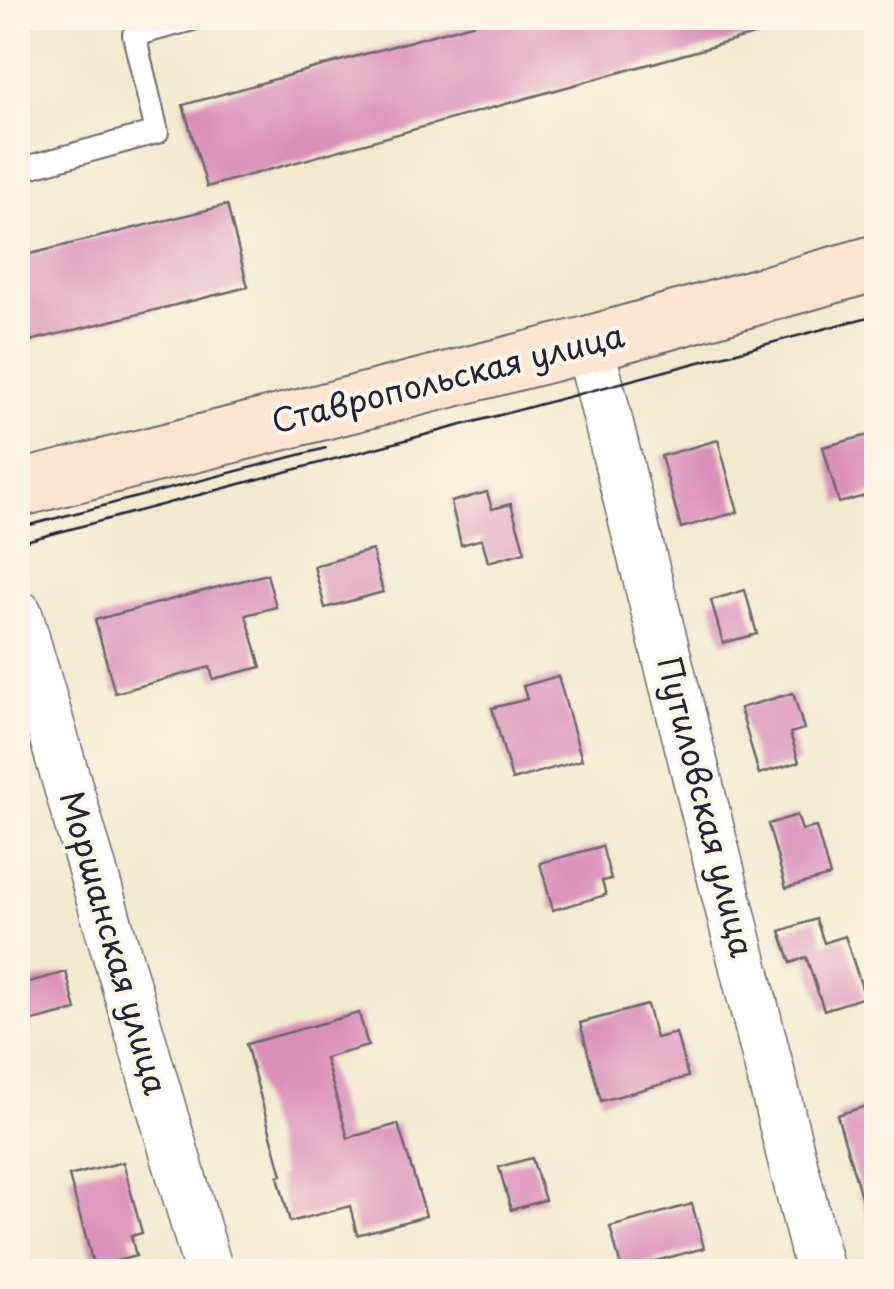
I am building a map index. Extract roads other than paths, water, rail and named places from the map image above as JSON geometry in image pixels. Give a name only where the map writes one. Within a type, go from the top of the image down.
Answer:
[{"type":"street","name":"Ставропольская улица","points":[[18,489],[589,344],[876,262]]},
{"type":"street","name":"Путиловская улица","points":[[589,344],[820,1272]]},
{"type":"street","name":"Моршанская улица","points":[[18,614],[209,1272]]},
{"type":"lane","points":[[18,170],[156,132],[132,26],[197,18]]},
{"type":"tram line","points":[[18,543],[876,315]]},
{"type":"tram line","points":[[18,528],[326,448]]}]
